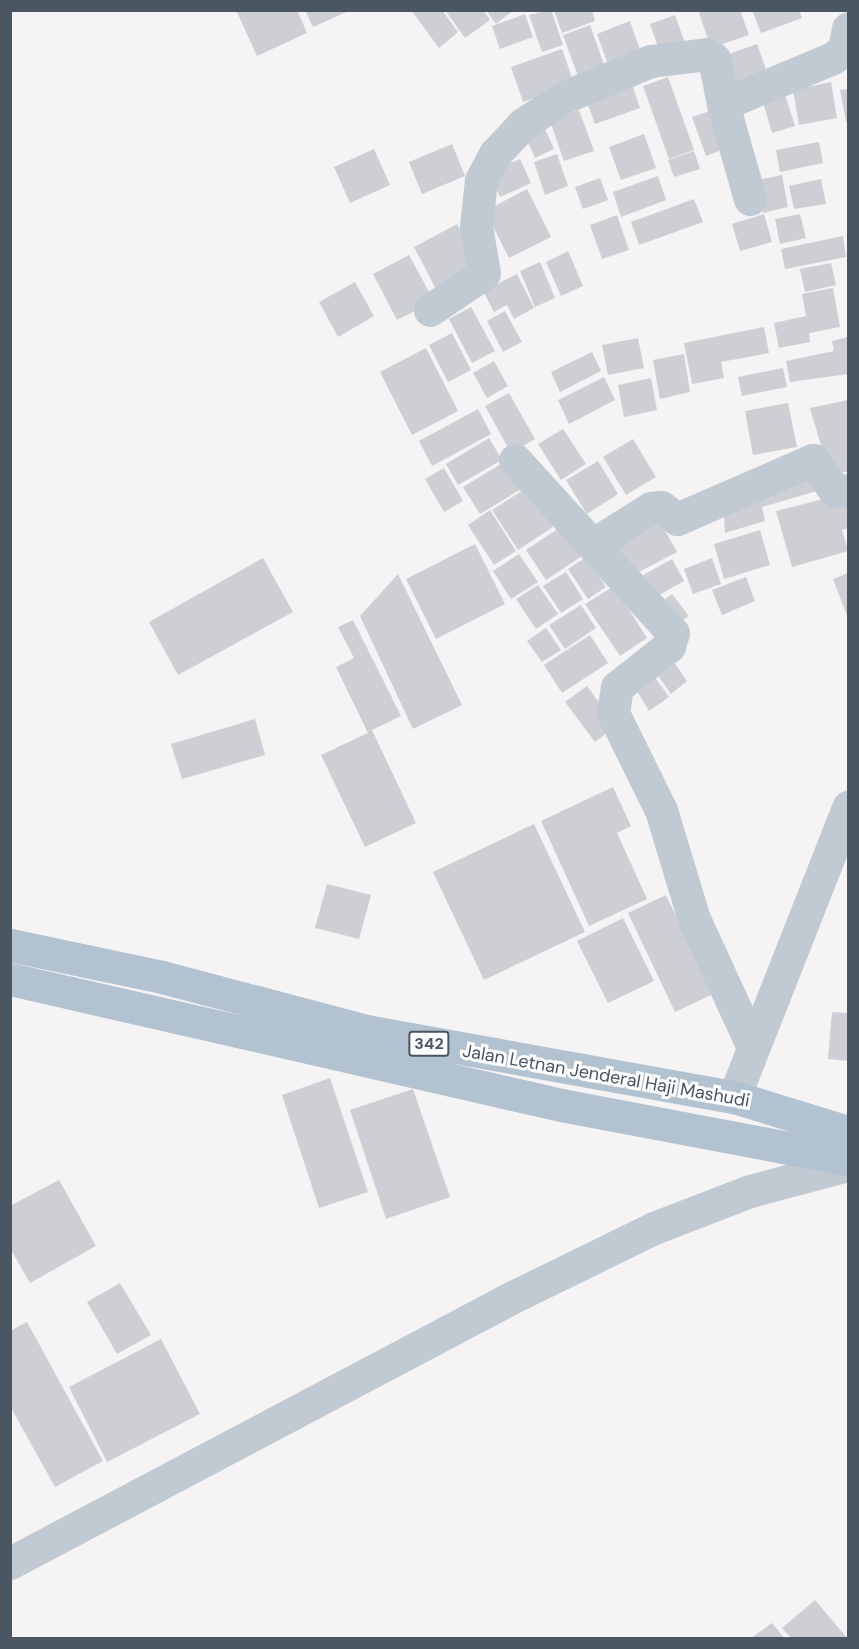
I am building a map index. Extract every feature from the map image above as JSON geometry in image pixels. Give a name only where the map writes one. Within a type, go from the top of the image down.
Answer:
[{"type":"main road","name":"Jalan Letnan Jenderal Haji Mashudi","points":[[10,945],[162,977],[366,1031],[734,1096],[849,1132]]},
{"type":"main road","name":"Jalan Letnan Jenderal Haji Mashudi","points":[[10,979],[550,1103],[849,1160]]},
{"type":"street","points":[[723,104],[833,58],[844,49],[849,28]]},
{"type":"street","points":[[430,310],[484,273],[476,226],[481,180],[523,124],[562,98],[651,61],[707,54],[714,59],[723,104],[750,199]]},
{"type":"street","points":[[514,460],[595,543],[673,633],[669,646],[617,687],[613,713],[660,810],[694,919],[752,1045]]},
{"type":"street","points":[[595,543],[651,508],[660,507],[677,519],[813,460],[836,491],[849,490]]},
{"type":"street","points":[[734,1096],[752,1045],[849,807]]},
{"type":"street","points":[[10,1563],[512,1298],[654,1228],[750,1191],[849,1165]]},
{"type":"building","points":[[236,10],[297,10],[307,33],[257,56]]},
{"type":"building","points":[[305,10],[351,10],[313,27]]},
{"type":"building","points":[[411,10],[442,10],[458,32],[439,48]]},
{"type":"building","points":[[445,10],[483,10],[490,20],[465,38]]},
{"type":"building","points":[[486,10],[514,10],[496,24]]},
{"type":"building","points":[[551,10],[563,45],[542,52],[529,15]]},
{"type":"building","points":[[554,10],[592,10],[595,21],[562,33]]},
{"type":"building","points":[[698,10],[740,10],[749,35],[711,48]]},
{"type":"building","points":[[752,10],[799,10],[802,18],[761,33]]},
{"type":"building","points":[[525,14],[533,37],[500,49],[492,26]]},
{"type":"building","points":[[675,15],[686,46],[661,55],[650,24]]},
{"type":"building","points":[[630,21],[642,56],[609,68],[597,34]]},
{"type":"building","points":[[590,25],[607,73],[580,82],[563,35]]},
{"type":"building","points":[[757,44],[767,72],[733,84],[723,56]]},
{"type":"building","points":[[562,49],[574,84],[523,102],[511,67]]},
{"type":"building","points":[[668,77],[694,150],[669,159],[643,86]]},
{"type":"building","points":[[630,78],[640,108],[595,124],[584,94]]},
{"type":"building","points":[[831,82],[837,118],[799,125],[793,90]]},
{"type":"building","points":[[783,88],[795,126],[772,133],[761,95]]},
{"type":"building","points":[[848,89],[848,121],[846,122],[840,90]]},
{"type":"building","points":[[716,109],[729,147],[706,156],[692,117]]},
{"type":"building","points":[[579,110],[594,151],[564,161],[550,121]]},
{"type":"building","points":[[543,124],[554,149],[535,158],[524,133]]},
{"type":"building","points":[[644,134],[656,168],[621,180],[609,147]]},
{"type":"building","points":[[819,142],[823,163],[780,172],[776,150]]},
{"type":"building","points":[[452,144],[465,176],[422,194],[409,162]]},
{"type":"building","points":[[374,149],[390,185],[350,203],[334,167]]},
{"type":"building","points":[[694,151],[700,169],[674,177],[668,160]]},
{"type":"building","points":[[557,154],[568,186],[545,195],[534,162]]},
{"type":"building","points":[[520,159],[531,183],[500,197],[489,172]]},
{"type":"building","points":[[782,175],[788,207],[763,213],[757,180]]},
{"type":"building","points":[[658,176],[666,200],[621,217],[613,192]]},
{"type":"building","points":[[600,178],[608,200],[583,209],[575,187]]},
{"type":"building","points":[[821,179],[826,204],[794,209],[789,186]]},
{"type":"building","points":[[527,189],[551,237],[509,258],[485,211]]},
{"type":"building","points":[[694,199],[703,222],[639,245],[631,222]]},
{"type":"building","points":[[764,214],[772,242],[740,251],[732,224]]},
{"type":"building","points":[[800,214],[806,238],[780,244],[775,219]]},
{"type":"building","points":[[617,215],[629,250],[602,259],[590,225]]},
{"type":"building","points":[[457,224],[480,268],[437,291],[414,247]]},
{"type":"building","points":[[843,236],[846,257],[785,269],[781,249]]},
{"type":"building","points":[[568,251],[583,286],[561,296],[546,262]]},
{"type":"building","points":[[409,255],[434,301],[397,320],[373,274]]},
{"type":"building","points":[[540,262],[555,298],[535,307],[520,271]]},
{"type":"building","points":[[831,263],[836,285],[805,292],[800,269]]},
{"type":"building","points":[[517,274],[534,308],[514,319],[507,305],[494,312],[483,291]]},
{"type":"building","points":[[355,282],[374,316],[338,337],[319,302]]},
{"type":"building","points":[[833,288],[840,327],[809,333],[810,342],[779,348],[774,323],[806,316],[802,294]]},
{"type":"building","points":[[471,307],[495,351],[472,363],[449,319]]},
{"type":"building","points":[[505,311],[522,342],[503,352],[487,321]]},
{"type":"building","points":[[764,327],[769,353],[721,362],[724,378],[692,384],[684,343]]},
{"type":"building","points":[[452,333],[471,370],[448,382],[429,345]]},
{"type":"building","points":[[848,337],[848,374],[790,382],[786,361],[834,351],[832,341]]},
{"type":"building","points":[[638,338],[644,368],[608,375],[602,345]]},
{"type":"building","points":[[426,348],[458,411],[412,435],[380,372]]},
{"type":"building","points":[[592,352],[601,371],[560,392],[551,372]]},
{"type":"building","points":[[684,354],[690,392],[660,399],[653,360]]},
{"type":"building","points":[[494,361],[508,386],[487,398],[473,373]]},
{"type":"building","points":[[783,368],[787,387],[742,396],[738,377]]},
{"type":"building","points":[[604,377],[615,400],[569,424],[558,400]]},
{"type":"building","points":[[651,378],[657,410],[624,417],[618,385]]},
{"type":"building","points":[[509,393],[535,439],[511,453],[485,406]]},
{"type":"building","points":[[848,400],[848,472],[829,473],[810,408]]},
{"type":"building","points":[[788,403],[797,447],[753,455],[745,411]]},
{"type":"building","points":[[478,409],[491,434],[432,466],[419,441]]},
{"type":"building","points":[[563,429],[586,464],[561,480],[538,444]]},
{"type":"building","points":[[489,438],[502,460],[458,485],[446,464]]},
{"type":"building","points":[[633,439],[656,477],[626,495],[603,457]]},
{"type":"building","points":[[506,461],[523,488],[480,514],[463,487]]},
{"type":"building","points":[[598,461],[618,494],[587,514],[566,480]]},
{"type":"building","points":[[810,466],[817,491],[762,507],[765,521],[725,533],[723,503]]},
{"type":"building","points":[[444,468],[463,501],[444,512],[425,479]]},
{"type":"building","points":[[528,487],[553,527],[518,550],[492,510]]},
{"type":"building","points":[[848,493],[848,528],[842,530],[848,551],[792,567],[776,511]]},
{"type":"building","points":[[490,510],[516,551],[494,565],[468,525]]},
{"type":"building","points":[[657,516],[677,552],[631,576],[612,541]]},
{"type":"building","points":[[565,524],[585,554],[546,580],[526,550]]},
{"type":"building","points":[[760,530],[770,565],[724,579],[714,544]]},
{"type":"building","points":[[475,544],[505,604],[436,639],[406,579]]},
{"type":"building","points":[[519,554],[538,582],[511,599],[493,571]]},
{"type":"building","points":[[586,557],[606,587],[588,599],[568,569]]},
{"type":"building","points":[[263,558],[293,612],[178,675],[149,622]]},
{"type":"building","points":[[712,558],[721,584],[693,594],[684,569]]},
{"type":"building","points":[[672,559],[684,581],[650,600],[638,578]]},
{"type":"building","points":[[566,572],[583,599],[561,613],[543,586]]},
{"type":"building","points":[[848,573],[848,618],[833,579]]},
{"type":"building","points":[[398,574],[462,705],[413,729],[360,616]]},
{"type":"building","points":[[746,577],[755,601],[722,615],[712,590]]},
{"type":"building","points":[[538,585],[558,614],[536,629],[516,599]]},
{"type":"building","points":[[614,586],[647,638],[620,656],[585,604]]},
{"type":"building","points":[[672,594],[689,616],[670,628],[654,607]]},
{"type":"building","points":[[581,605],[596,628],[565,649],[549,625]]},
{"type":"building","points":[[353,620],[401,716],[372,730],[416,823],[365,847],[321,755],[368,733],[336,667],[354,658],[338,627]]},
{"type":"building","points":[[546,628],[561,650],[542,662],[527,641]]},
{"type":"building","points":[[590,635],[608,663],[562,693],[544,665]]},
{"type":"building","points":[[666,651],[687,681],[671,694],[649,663]]},
{"type":"building","points":[[646,665],[669,697],[649,711],[630,679]]},
{"type":"building","points":[[587,686],[616,726],[595,742],[565,702]]},
{"type":"building","points":[[255,719],[265,755],[182,779],[171,744]]},
{"type":"building","points":[[613,787],[631,826],[617,833],[647,899],[589,926],[541,821]]},
{"type":"building","points":[[534,824],[585,932],[484,980],[433,872]]},
{"type":"building","points":[[327,884],[371,895],[359,939],[315,928]]},
{"type":"building","points":[[666,895],[713,994],[675,1012],[628,913]]},
{"type":"building","points":[[623,918],[654,981],[608,1003],[577,941]]},
{"type":"building","points":[[832,1012],[848,1013],[848,1061],[828,1059]]},
{"type":"building","points":[[330,1078],[368,1192],[319,1208],[282,1095]]},
{"type":"building","points":[[413,1089],[450,1197],[386,1219],[350,1110]]},
{"type":"building","points":[[59,1180],[96,1246],[30,1283],[10,1248],[10,1206]]},
{"type":"building","points":[[120,1283],[151,1335],[117,1354],[87,1302]]},
{"type":"building","points":[[27,1322],[103,1461],[55,1487],[10,1406],[10,1331]]},
{"type":"building","points":[[161,1339],[200,1414],[107,1462],[69,1387]]},
{"type":"building","points":[[815,1600],[847,1638],[791,1638],[782,1628]]},
{"type":"building","points":[[772,1623],[784,1638],[751,1638]]}]
